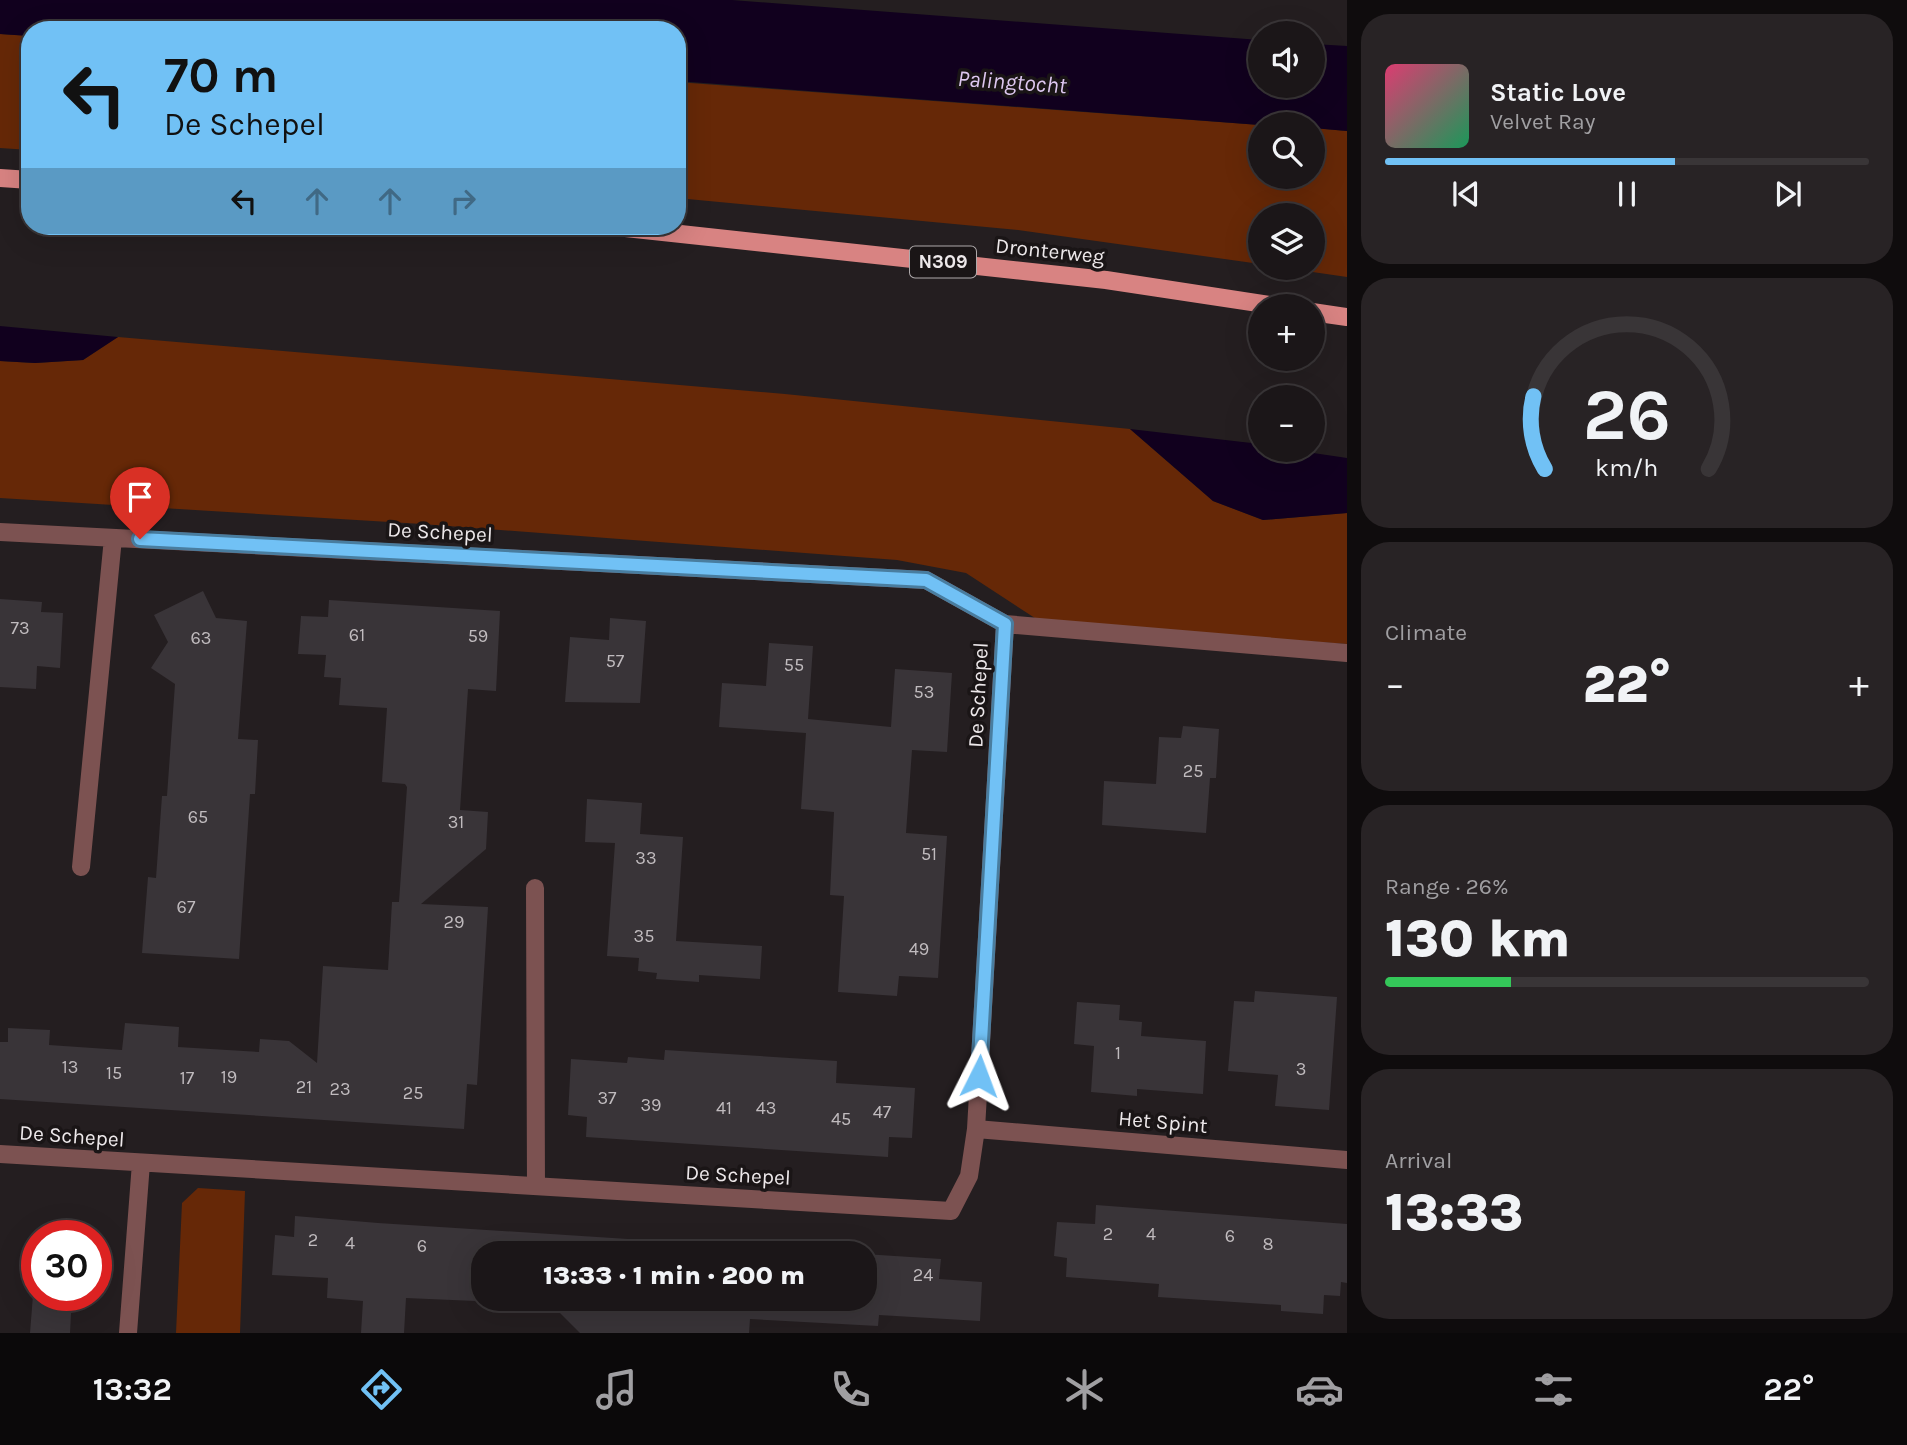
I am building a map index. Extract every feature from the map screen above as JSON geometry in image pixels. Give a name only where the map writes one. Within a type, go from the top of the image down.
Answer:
[{"type":"main road","points":[[0,178],[21,179]]},
{"type":"main road","name":"Dronterweg","points":[[686,235],[1106,280],[1248,302]]},
{"type":"main road","points":[[1325,314],[1347,317]]},
{"type":"street","name":"De Schepel","points":[[0,532],[926,580],[1005,624],[976,1129],[969,1176],[951,1211],[0,1154]]},
{"type":"street","points":[[81,867],[113,538]]},
{"type":"street","points":[[1005,624],[1347,653]]},
{"type":"street","points":[[535,888],[536,1186]]},
{"type":"street","name":"Het Spint","points":[[976,1129],[1347,1160]]},
{"type":"street","name":"De Schepel","points":[[128,1333],[141,1163]]},
{"type":"shaded area","points":[[0,34],[21,35],[21,149],[0,148]]},
{"type":"shaded area","points":[[686,83],[1248,124],[1248,189],[1325,189],[1325,129],[1347,131],[1347,277],[1325,274],[1325,203],[1248,203],[1248,262],[1018,230],[686,199]]},
{"type":"shaded area","points":[[118,337],[785,394],[1130,429],[1213,501],[1263,520],[1347,513],[1347,644],[1041,622],[966,573],[897,560],[422,524],[0,498],[0,361],[35,363],[83,360]]},
{"type":"shaded area","points":[[198,1188],[245,1191],[240,1333],[176,1333],[182,1203]]},
{"type":"water","name":"Palingtocht","points":[[0,0],[732,0],[1248,39],[1248,98],[1325,98],[1325,45],[1347,46],[1347,131],[1325,129],[1325,112],[1248,112],[1248,124],[686,82],[686,21],[21,21],[21,35],[0,34]]},
{"type":"water","points":[[0,326],[118,337],[83,360],[35,363],[0,361]]},
{"type":"water","points":[[1130,429],[1248,443],[1248,462],[1325,462],[1325,455],[1347,458],[1347,513],[1263,520],[1213,501]]},
{"type":"building","points":[[203,591],[216,618],[247,621],[238,739],[258,740],[255,794],[250,794],[239,959],[142,953],[148,877],[156,878],[162,796],[167,796],[175,684],[151,668],[168,642],[154,615]]},
{"type":"building","points":[[0,599],[42,602],[41,612],[63,613],[60,668],[37,666],[36,689],[0,687]]},
{"type":"building","points":[[329,600],[500,611],[496,691],[468,689],[460,810],[488,812],[486,849],[421,904],[488,907],[477,1085],[467,1084],[464,1129],[0,1099],[0,1042],[8,1042],[8,1028],[50,1030],[49,1045],[122,1050],[125,1023],[179,1027],[178,1047],[259,1052],[260,1039],[289,1041],[317,1063],[323,966],[388,970],[392,902],[399,902],[407,787],[405,784],[382,782],[387,708],[339,705],[341,678],[324,677],[326,655],[298,654],[301,616],[328,617]]},
{"type":"building","points":[[610,618],[646,621],[640,703],[565,702],[570,637],[609,640]]},
{"type":"building","points":[[769,643],[813,646],[808,719],[891,727],[895,669],[952,673],[947,752],[912,750],[906,833],[947,836],[938,978],[899,976],[897,996],[838,992],[844,896],[830,895],[834,812],[801,809],[806,733],[719,727],[722,683],[766,686]]},
{"type":"building","points":[[1183,726],[1219,729],[1216,778],[1210,778],[1206,833],[1102,825],[1104,781],[1156,784],[1159,737],[1181,738]]},
{"type":"building","points":[[587,799],[642,803],[640,834],[683,837],[676,941],[762,946],[760,979],[699,975],[699,982],[656,979],[657,973],[638,971],[639,958],[607,956],[615,843],[585,842]]},
{"type":"building","points":[[1255,991],[1337,997],[1329,1110],[1275,1106],[1278,1075],[1228,1071],[1234,1001],[1254,1002]]},
{"type":"building","points":[[1077,1002],[1120,1005],[1119,1020],[1142,1022],[1141,1036],[1206,1041],[1203,1094],[1137,1089],[1137,1096],[1091,1092],[1094,1046],[1074,1044]]},
{"type":"building","points":[[665,1050],[837,1061],[836,1083],[915,1088],[912,1138],[889,1137],[888,1157],[586,1137],[587,1117],[568,1115],[571,1059],[627,1063],[628,1057],[664,1060]]},
{"type":"building","points":[[1096,1205],[1347,1224],[1347,1283],[1341,1282],[1340,1296],[1324,1295],[1323,1314],[1281,1311],[1281,1305],[1158,1297],[1159,1284],[1066,1277],[1067,1258],[1054,1256],[1057,1222],[1095,1224]]},
{"type":"building","points":[[295,1216],[660,1241],[471,1241],[471,1301],[406,1298],[404,1333],[361,1333],[363,1301],[327,1298],[328,1278],[272,1275],[275,1235],[294,1237]]},
{"type":"building","points":[[877,1255],[941,1259],[939,1279],[982,1282],[980,1321],[879,1315],[878,1326],[750,1319],[749,1333],[580,1333],[558,1311],[877,1311]]},
{"type":"building","points":[[32,1311],[71,1311],[70,1333],[30,1333]]},
{"type":"route","points":[[140,539],[926,580],[1005,624],[979,1076]]}]
